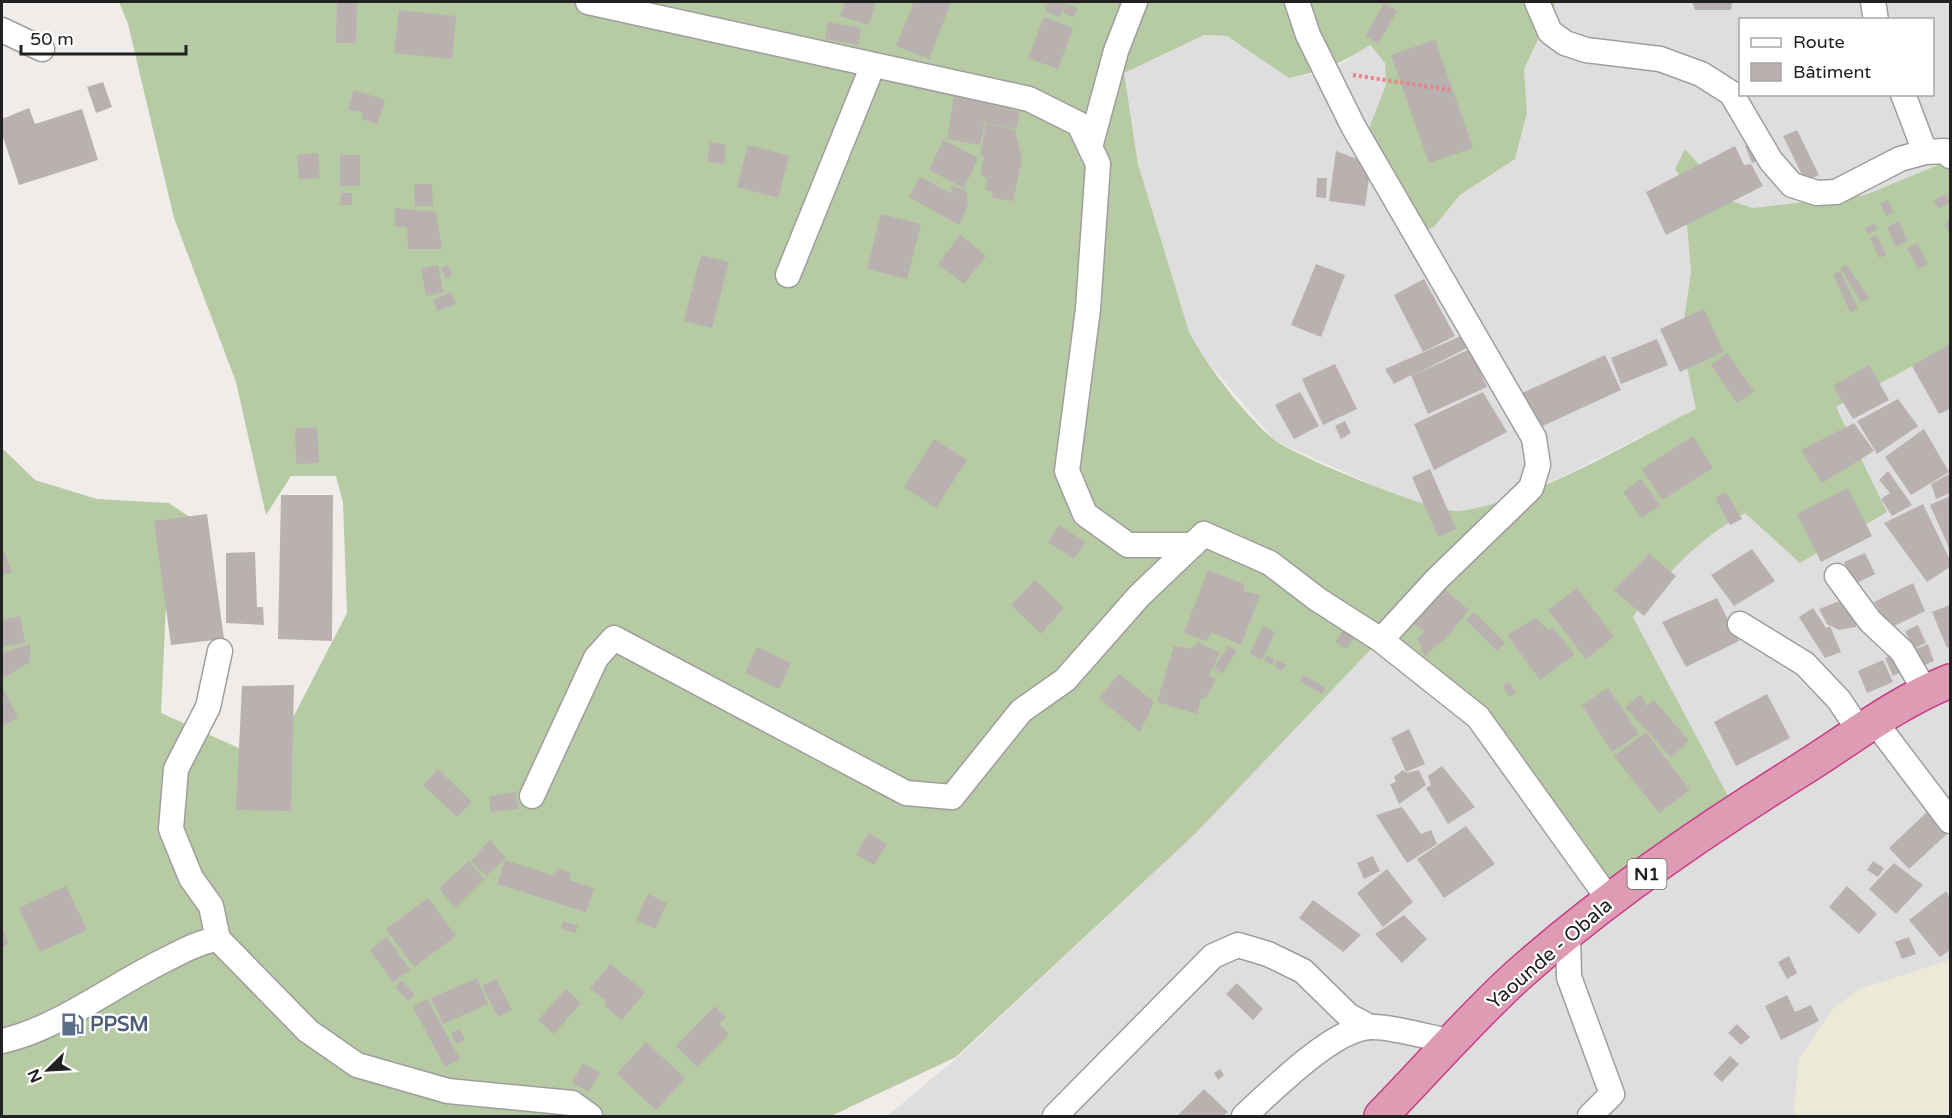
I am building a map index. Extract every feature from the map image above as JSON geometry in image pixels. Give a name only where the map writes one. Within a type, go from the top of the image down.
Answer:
[{"type":"highway","name":"Yaounde - Obala","points":[[1381,1116],[1515,978],[1568,933],[1740,806],[1867,726],[1938,686]]},
{"type":"street","points":[[588,2],[666,10],[873,65],[1029,99],[1079,124],[1098,164],[1088,309],[1067,471],[1085,514],[1128,545],[1193,545]]},
{"type":"street","points":[[1090,147],[1116,51],[1135,2]]},
{"type":"street","points":[[1297,2],[1308,35],[1331,84],[1440,279],[1534,438],[1538,465],[1531,488],[1437,579],[1382,640]]},
{"type":"street","points":[[1537,2],[1550,32],[1565,43],[1586,50],[1660,59],[1701,74],[1731,93],[1771,161],[1792,185],[1817,193],[1836,192],[1900,159],[1925,152],[1945,151],[1950,156]]},
{"type":"street","points":[[1873,2],[1876,18]]},
{"type":"street","points":[[2,30],[42,49]]},
{"type":"street","points":[[788,275],[873,65]]},
{"type":"street","points":[[1904,96],[1925,152]]},
{"type":"street","points":[[532,796],[596,658],[614,638],[906,793],[952,797],[1021,711],[1065,680],[1139,596],[1204,534],[1270,563],[1317,598],[1382,640],[1478,717],[1610,901]]},
{"type":"street","points":[[1837,576],[1870,621],[1938,686]]},
{"type":"street","points":[[1740,624],[1805,664],[1867,726],[1950,821]]},
{"type":"street","points":[[220,651],[208,707],[176,769],[171,830],[191,878],[211,906],[218,939],[308,1031],[357,1065],[448,1091],[572,1103],[590,1116]]},
{"type":"street","points":[[1568,933],[1569,977],[1612,1094],[1590,1116]]},
{"type":"street","points":[[2,1041],[17,1037],[84,1006],[118,983],[196,945],[218,939]]},
{"type":"street","points":[[1055,1116],[1213,956],[1238,945],[1268,954],[1303,971],[1349,1016],[1370,1027],[1453,1042]]},
{"type":"street","points":[[1244,1116],[1302,1064],[1339,1038],[1370,1027]]},
{"type":"path","points":[[1331,84],[1348,74],[1450,90]]},
{"type":"shaded area","points":[[1556,2],[1950,2],[1950,160],[1865,195],[1753,208],[1732,201],[1685,149],[1683,180],[1691,272],[1681,340],[1697,409],[1551,482],[1499,503],[1457,512],[1435,508],[1391,493],[1275,441],[1199,352],[1189,332],[1138,164],[1123,72],[1204,35],[1227,36],[1289,78],[1321,72],[1345,62],[1369,45],[1385,63],[1386,86],[1369,128],[1433,228],[1460,195],[1515,159],[1527,113],[1524,69]]},
{"type":"shaded area","points":[[1950,346],[1950,960],[1794,1107],[1796,1116],[887,1116],[959,1056],[1196,833],[1376,644],[1737,813],[1633,618],[1681,558],[1718,528],[1745,513],[1887,512],[1836,407]]},
{"type":"shaded area","points":[[1950,960],[1950,1116],[1796,1116],[1794,1107],[1799,1059],[1834,1008],[1859,989]]},
{"type":"green space","points":[[119,2],[1556,2],[1524,69],[1527,113],[1515,159],[1460,195],[1433,228],[1412,235],[1372,152],[1369,128],[1386,85],[1385,63],[1370,45],[1331,66],[1289,78],[1227,36],[1204,35],[1124,73],[1138,164],[1189,332],[1227,389],[1250,417],[1273,439],[1307,457],[1395,494],[1459,511],[1518,496],[1549,483],[1611,454],[1696,409],[1681,340],[1691,272],[1683,180],[1675,169],[1685,149],[1732,201],[1753,208],[1865,195],[1950,160],[1950,346],[1836,407],[1887,512],[1800,563],[1745,513],[1710,535],[1683,559],[1633,617],[1737,813],[1617,895],[1478,717],[1376,644],[1196,833],[956,1057],[831,1116],[2,1116],[2,448],[35,480],[97,499],[169,503],[197,522],[169,540],[161,713],[270,762],[347,613],[343,502],[336,476],[291,476],[266,515],[236,382],[174,218],[128,24]]},
{"type":"building","points":[[337,2],[357,2],[356,43],[336,43]]},
{"type":"building","points":[[845,2],[876,2],[869,25],[840,16]]},
{"type":"building","points":[[914,2],[951,2],[929,59],[896,46]]},
{"type":"building","points":[[1049,2],[1066,2],[1059,17],[1045,11]]},
{"type":"building","points":[[1692,2],[1732,2],[1731,10],[1695,10]]},
{"type":"building","points":[[1384,3],[1397,11],[1378,44],[1366,36]]},
{"type":"building","points":[[1066,4],[1077,8],[1074,17],[1063,13]]},
{"type":"building","points":[[399,10],[456,16],[452,59],[394,53]]},
{"type":"building","points":[[1044,17],[1073,28],[1058,69],[1028,58]]},
{"type":"building","points":[[828,22],[861,28],[858,45],[825,39]]},
{"type":"building","points":[[1435,40],[1473,148],[1429,163],[1391,55]]},
{"type":"building","points":[[103,82],[112,107],[96,113],[87,87]]},
{"type":"building","points":[[354,90],[385,100],[377,124],[362,119],[362,112],[348,110]]},
{"type":"building","points":[[954,96],[1020,112],[1016,129],[980,121],[985,123],[980,145],[947,139]]},
{"type":"building","points":[[29,108],[35,124],[82,109],[98,160],[19,185],[2,134],[2,119]]},
{"type":"building","points":[[986,123],[1015,130],[1022,159],[1013,201],[993,198],[991,191],[986,191],[987,178],[980,175],[984,157],[980,156]]},
{"type":"building","points":[[1797,130],[1819,175],[1805,181],[1783,136]]},
{"type":"building","points":[[943,140],[978,158],[964,188],[929,170]]},
{"type":"building","points":[[710,142],[726,145],[724,164],[707,161]]},
{"type":"building","points":[[1754,142],[1761,159],[1752,163],[1745,146]]},
{"type":"building","points":[[748,145],[789,156],[778,198],[737,187]]},
{"type":"building","points":[[1735,146],[1744,165],[1751,164],[1763,186],[1666,235],[1646,192]]},
{"type":"building","points":[[1336,151],[1371,164],[1365,206],[1329,201]]},
{"type":"building","points":[[318,153],[320,178],[299,179],[297,155]]},
{"type":"building","points":[[340,155],[360,155],[360,186],[340,186]]},
{"type":"building","points":[[920,177],[953,194],[951,186],[966,190],[968,205],[959,225],[909,197]]},
{"type":"building","points":[[1317,178],[1327,178],[1326,198],[1316,197]]},
{"type":"building","points":[[414,184],[432,184],[433,206],[415,206]]},
{"type":"building","points":[[341,193],[352,193],[352,205],[340,205]]},
{"type":"building","points":[[1946,194],[1950,203],[1938,209],[1934,200]]},
{"type":"building","points":[[1888,200],[1894,212],[1886,216],[1880,203]]},
{"type":"building","points":[[395,208],[436,212],[442,249],[408,249],[407,227],[395,227]]},
{"type":"building","points":[[881,214],[921,224],[907,279],[867,269]]},
{"type":"building","points":[[1899,221],[1907,241],[1896,247],[1887,227]]},
{"type":"building","points":[[1950,221],[1950,235],[1945,224]]},
{"type":"building","points":[[1874,224],[1877,230],[1868,234],[1865,228]]},
{"type":"building","points":[[960,235],[986,256],[964,284],[938,264]]},
{"type":"building","points":[[1877,235],[1886,255],[1879,258],[1870,238]]},
{"type":"building","points":[[1917,243],[1928,264],[1918,269],[1907,248]]},
{"type":"building","points":[[701,255],[729,262],[712,328],[684,321]]},
{"type":"building","points":[[1316,264],[1345,275],[1321,337],[1291,325]]},
{"type":"building","points":[[438,265],[443,292],[426,296],[421,269]]},
{"type":"building","points":[[448,265],[452,275],[446,278],[441,268]]},
{"type":"building","points":[[1846,265],[1869,298],[1861,302],[1840,268]]},
{"type":"building","points":[[1840,271],[1858,309],[1850,312],[1833,274]]},
{"type":"building","points":[[1424,279],[1455,336],[1423,352],[1394,295]]},
{"type":"building","points":[[451,292],[456,304],[437,311],[433,300]]},
{"type":"building","points":[[1704,309],[1724,352],[1680,372],[1660,329]]},
{"type":"building","points":[[1461,336],[1467,348],[1414,375],[1470,349],[1487,387],[1428,414],[1411,375],[1394,384],[1385,369]]},
{"type":"building","points":[[1657,339],[1668,365],[1621,384],[1611,358]]},
{"type":"building","points":[[1950,344],[1950,409],[1939,414],[1912,366]]},
{"type":"building","points":[[1727,353],[1754,391],[1737,403],[1711,365]]},
{"type":"building","points":[[1605,355],[1621,390],[1536,429],[1520,394]]},
{"type":"building","points":[[1335,364],[1357,409],[1323,425],[1302,379]]},
{"type":"building","points":[[1869,365],[1889,400],[1853,419],[1833,386]]},
{"type":"building","points":[[1300,392],[1319,426],[1294,439],[1275,405]]},
{"type":"building","points":[[1483,392],[1507,432],[1434,470],[1414,424]]},
{"type":"building","points":[[1898,399],[1918,426],[1877,454],[1857,421]]},
{"type":"building","points":[[1345,421],[1351,433],[1341,439],[1335,426]]},
{"type":"building","points":[[1854,423],[1874,451],[1822,483],[1801,450]]},
{"type":"building","points":[[317,427],[319,463],[296,464],[295,429]]},
{"type":"building","points":[[1924,429],[1949,472],[1911,495],[1885,457]]},
{"type":"building","points":[[1693,436],[1713,468],[1662,500],[1642,469]]},
{"type":"building","points":[[934,439],[967,460],[936,508],[904,487]]},
{"type":"building","points":[[1430,469],[1456,529],[1438,537],[1412,477]]},
{"type":"building","points":[[1888,471],[1912,505],[1892,516],[1881,499],[1890,493],[1879,480]]},
{"type":"building","points":[[1949,474],[1950,493],[1936,499],[1931,484]]},
{"type":"building","points":[[1641,479],[1660,505],[1642,518],[1623,492]]},
{"type":"building","points":[[1848,488],[1872,536],[1821,562],[1797,514]]},
{"type":"building","points":[[1726,492],[1742,519],[1730,525],[1715,498]]},
{"type":"building","points":[[281,495],[333,495],[332,641],[278,639]]},
{"type":"building","points":[[1950,496],[1950,550],[1930,505]]},
{"type":"building","points":[[1923,504],[1950,560],[1950,567],[1927,582],[1884,523]]},
{"type":"building","points":[[207,514],[224,639],[171,645],[154,521]]},
{"type":"building","points":[[1059,525],[1085,542],[1074,559],[1048,542]]},
{"type":"building","points":[[2,547],[12,572],[2,576]]},
{"type":"building","points":[[1752,549],[1775,581],[1734,606],[1711,575]]},
{"type":"building","points":[[255,552],[257,607],[263,607],[264,625],[226,623],[226,553]]},
{"type":"building","points":[[1865,553],[1875,574],[1855,584],[1844,562]]},
{"type":"building","points":[[1649,554],[1676,576],[1644,616],[1614,590]]},
{"type":"building","points":[[1208,570],[1244,584],[1244,591],[1260,595],[1241,645],[1211,632],[1207,641],[1184,633]]},
{"type":"building","points":[[1035,580],[1064,608],[1041,634],[1011,605]]},
{"type":"building","points":[[1913,583],[1925,611],[1890,628],[1874,602]]},
{"type":"building","points":[[1443,588],[1469,610],[1447,637],[1425,656],[1417,638],[1425,632],[1412,623]]},
{"type":"building","points":[[1577,588],[1614,637],[1586,659],[1548,610]]},
{"type":"building","points":[[1717,598],[1739,641],[1686,667],[1662,622]]},
{"type":"building","points":[[1847,598],[1855,612],[1856,627],[1839,630],[1827,624],[1819,609]]},
{"type":"building","points":[[1950,605],[1950,646],[1947,648],[1932,612]]},
{"type":"building","points":[[1813,608],[1826,628],[1830,626],[1841,652],[1825,658],[1799,617]]},
{"type":"building","points":[[1474,612],[1505,643],[1497,651],[1466,620]]},
{"type":"building","points":[[20,616],[25,643],[2,647],[2,620]]},
{"type":"building","points":[[1535,618],[1549,630],[1552,627],[1575,654],[1540,680],[1507,635]]},
{"type":"building","points":[[1918,625],[1926,643],[1913,649],[1905,631]]},
{"type":"building","points":[[1263,626],[1275,632],[1262,660],[1250,654]]},
{"type":"building","points":[[1346,626],[1357,633],[1347,649],[1335,642]]},
{"type":"building","points":[[1198,642],[1220,653],[1209,675],[1216,679],[1205,699],[1201,698],[1197,714],[1157,702],[1174,646],[1191,649]]},
{"type":"building","points":[[30,644],[30,662],[2,679],[2,653]]},
{"type":"building","points":[[1928,644],[1934,661],[1920,667],[1913,650]]},
{"type":"building","points":[[1228,646],[1237,651],[1222,674],[1214,668]]},
{"type":"building","points":[[757,647],[791,663],[779,689],[745,673]]},
{"type":"building","points":[[1900,652],[1908,669],[1893,676],[1885,658]]},
{"type":"building","points":[[1267,656],[1275,660],[1272,665],[1264,661]]},
{"type":"building","points":[[1277,660],[1286,665],[1282,671],[1274,666]]},
{"type":"building","points":[[1883,660],[1893,682],[1867,693],[1858,671]]},
{"type":"building","points":[[1119,674],[1154,702],[1140,732],[1099,698]]},
{"type":"building","points":[[1304,675],[1325,688],[1322,694],[1300,681]]},
{"type":"building","points":[[1510,682],[1516,694],[1509,697],[1503,685]]},
{"type":"building","points":[[294,685],[291,811],[236,810],[242,686]]},
{"type":"building","points":[[2,686],[18,718],[2,726]]},
{"type":"building","points":[[1608,688],[1639,734],[1612,752],[1582,705]]},
{"type":"building","points":[[1641,694],[1646,706],[1654,700],[1689,741],[1671,757],[1625,707]]},
{"type":"building","points":[[1767,694],[1790,738],[1736,766],[1714,722]]},
{"type":"building","points":[[1409,729],[1425,764],[1406,772],[1391,738]]},
{"type":"building","points":[[1646,732],[1690,790],[1659,813],[1614,756]]},
{"type":"building","points":[[1442,766],[1475,807],[1448,824],[1426,788],[1431,785],[1428,776]]},
{"type":"building","points":[[438,769],[472,802],[457,817],[423,785]]},
{"type":"building","points":[[1403,770],[1407,773],[1419,770],[1426,785],[1399,804],[1390,784],[1396,782],[1394,777]]},
{"type":"building","points":[[516,792],[518,809],[491,812],[489,796]]},
{"type":"building","points":[[1402,807],[1421,834],[1431,830],[1437,844],[1407,863],[1376,815]]},
{"type":"building","points":[[1928,811],[1948,833],[1909,869],[1889,848]]},
{"type":"building","points":[[1466,826],[1495,864],[1444,898],[1417,859]]},
{"type":"building","points":[[869,833],[887,844],[874,865],[856,854]]},
{"type":"building","points":[[490,840],[506,858],[486,876],[471,861]]},
{"type":"building","points":[[1373,856],[1380,871],[1364,879],[1357,863]]},
{"type":"building","points":[[505,860],[555,876],[557,868],[571,873],[569,880],[594,888],[586,912],[497,884]]},
{"type":"building","points":[[469,861],[484,879],[455,908],[439,888]]},
{"type":"building","points":[[1873,861],[1884,868],[1878,877],[1867,870]]},
{"type":"building","points":[[1894,863],[1923,885],[1896,914],[1869,889]]},
{"type":"building","points":[[1387,869],[1413,902],[1383,927],[1357,893]]},
{"type":"building","points":[[66,886],[87,930],[40,952],[19,908]]},
{"type":"building","points":[[1847,886],[1877,914],[1859,934],[1829,907]]},
{"type":"building","points":[[1946,891],[1950,897],[1950,950],[1940,957],[1909,920]]},
{"type":"building","points":[[648,894],[667,903],[655,929],[636,920]]},
{"type":"building","points":[[428,898],[456,936],[414,967],[386,929]]},
{"type":"building","points":[[1313,900],[1361,935],[1343,952],[1299,918]]},
{"type":"building","points":[[1404,915],[1427,939],[1402,963],[1375,934]]},
{"type":"building","points":[[563,921],[578,926],[575,933],[561,928]]},
{"type":"building","points":[[2,930],[9,944],[2,947]]},
{"type":"building","points":[[387,937],[410,970],[393,982],[370,950]]},
{"type":"building","points":[[1909,937],[1916,954],[1902,959],[1895,942]]},
{"type":"building","points":[[1789,956],[1797,973],[1787,979],[1778,962]]},
{"type":"building","points":[[610,964],[645,992],[622,1020],[604,1006],[607,1001],[590,989]]},
{"type":"building","points":[[477,978],[488,1004],[443,1024],[431,998]]},
{"type":"building","points":[[496,979],[512,1010],[498,1017],[482,986]]},
{"type":"building","points":[[402,980],[415,995],[408,1001],[395,987]]},
{"type":"building","points":[[1237,983],[1263,1009],[1253,1020],[1226,994]]},
{"type":"building","points":[[566,989],[581,1003],[554,1034],[538,1020]]},
{"type":"building","points":[[1787,995],[1795,1012],[1811,1005],[1819,1021],[1781,1040],[1765,1006]]},
{"type":"building","points":[[427,999],[460,1059],[445,1067],[413,1007]]},
{"type":"building","points":[[715,1006],[726,1017],[719,1024],[729,1034],[697,1067],[676,1046]]},
{"type":"building","points":[[1737,1024],[1750,1037],[1741,1045],[1728,1033]]},
{"type":"building","points":[[460,1029],[465,1040],[456,1044],[451,1033]]},
{"type":"building","points":[[646,1042],[685,1078],[656,1110],[617,1074]]},
{"type":"building","points":[[1730,1056],[1739,1064],[1722,1082],[1713,1074]]},
{"type":"building","points":[[583,1063],[600,1073],[589,1092],[572,1083]]},
{"type":"building","points":[[1220,1069],[1224,1075],[1218,1080],[1214,1073]]},
{"type":"building","points":[[1204,1089],[1228,1112],[1223,1116],[1177,1116]]},
{"type":"place","name":"PPSM","points":[[72,1025]]}]
